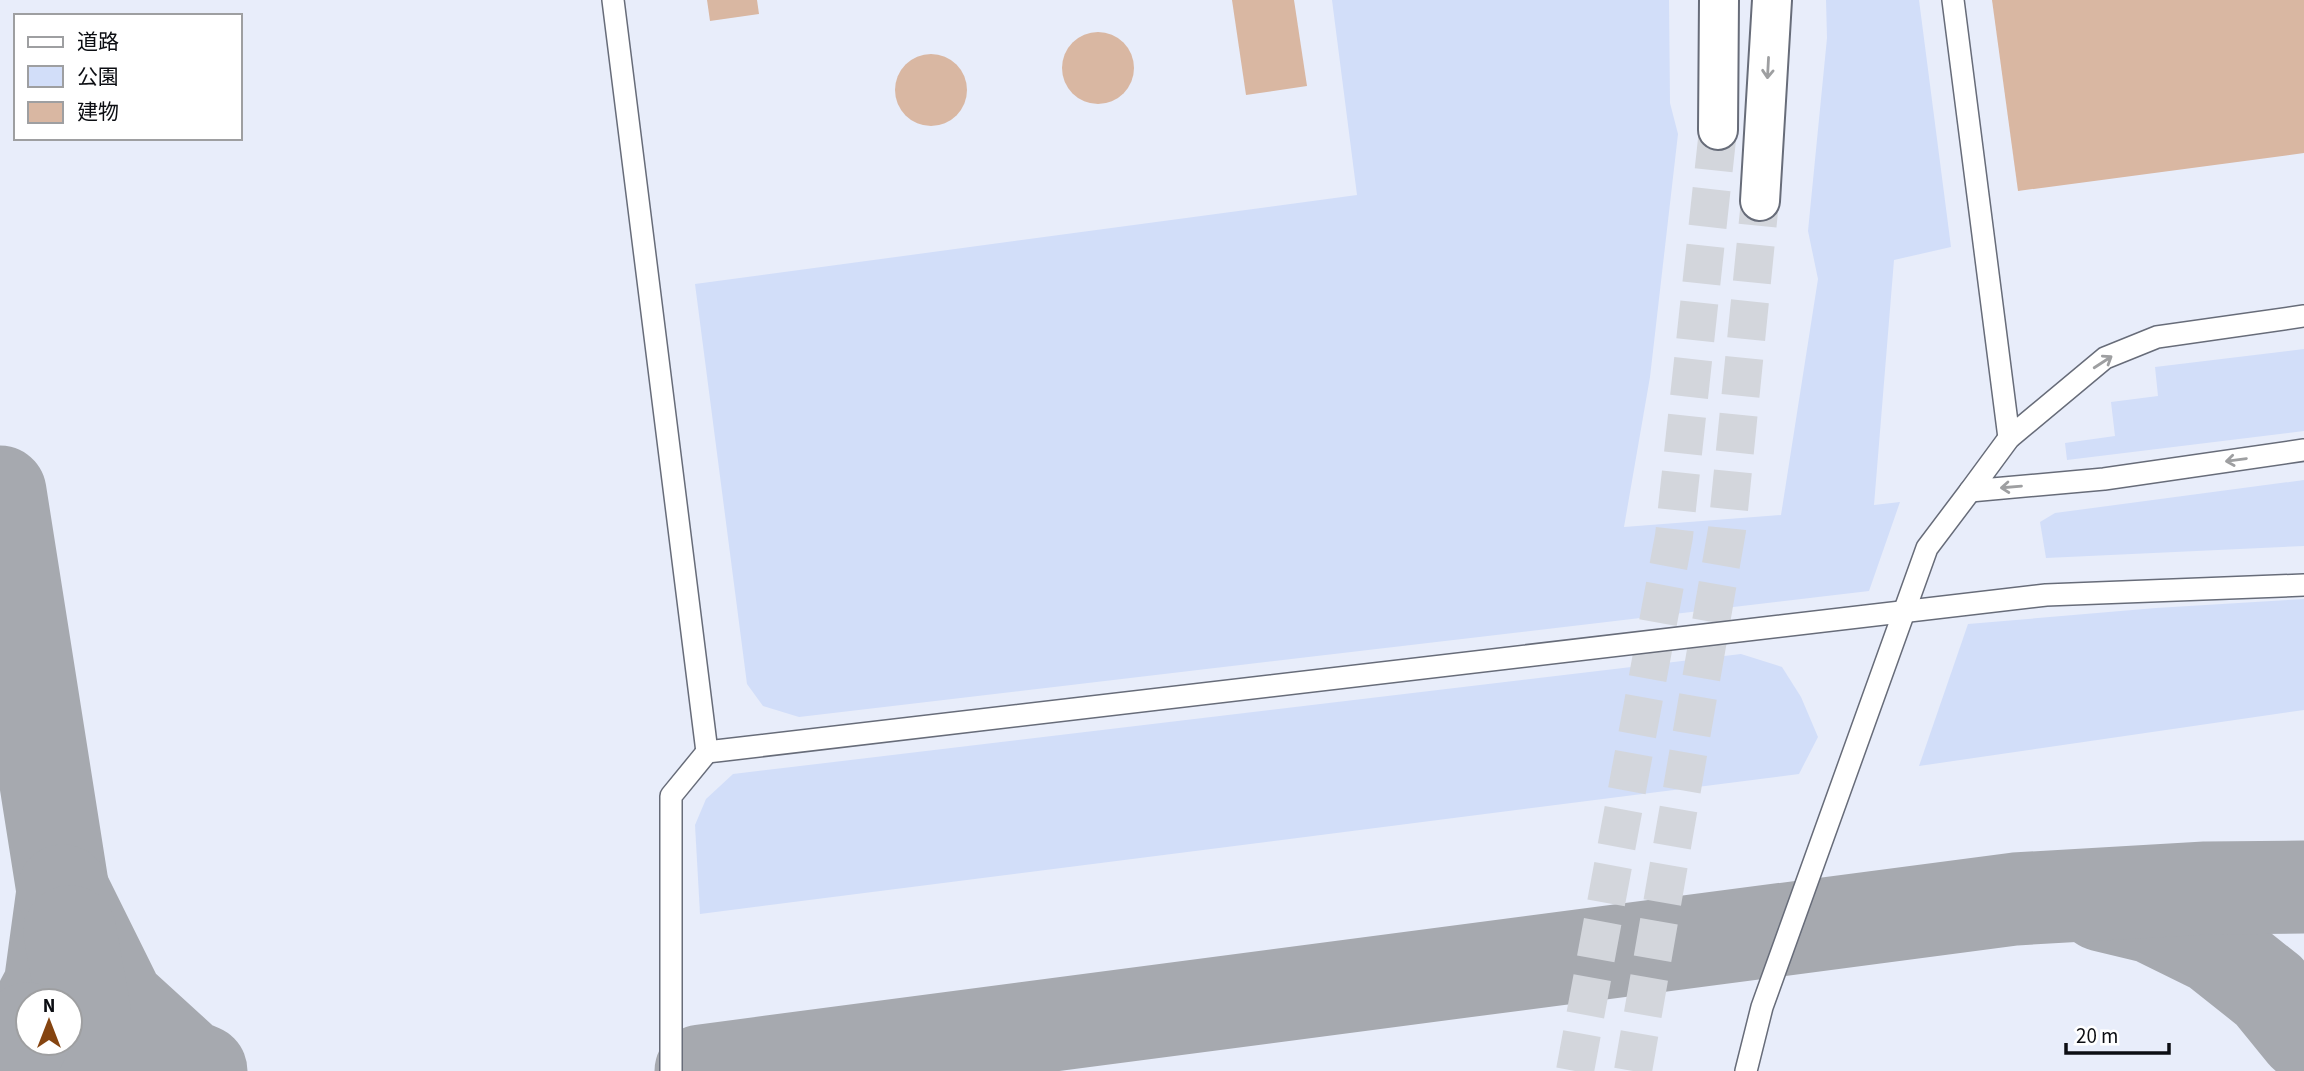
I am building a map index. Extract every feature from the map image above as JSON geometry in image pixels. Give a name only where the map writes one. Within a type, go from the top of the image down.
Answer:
[{"type":"street","points":[[1718,130],[1719,0]]},
{"type":"street","points":[[1760,201],[1772,0]]},
{"type":"lane","points":[[613,0],[707,752]]},
{"type":"lane","points":[[1953,0],[2010,438]]},
{"type":"lane","points":[[1746,1071],[1762,1007],[1927,548],[2010,438],[2105,358],[2157,337],[2304,316]]},
{"type":"lane","points":[[1970,491],[2104,479],[2304,450]]},
{"type":"lane","points":[[671,1071],[671,796],[707,752],[2046,595],[2304,585]]},
{"type":"shaded area","points":[[0,0],[2304,0],[2304,1071],[0,1071]]},
{"type":"green space","points":[[1332,0],[1669,0],[1670,103],[1678,134],[1650,377],[1624,527],[1781,515],[1818,279],[1808,231],[1827,38],[1826,0],[1919,0],[1951,247],[1894,260],[1874,505],[1900,502],[1869,591],[799,717],[763,706],[747,684],[695,284],[1357,195]]},
{"type":"green space","points":[[2304,349],[2304,431],[2067,460],[2065,443],[2115,436],[2111,402],[2158,396],[2155,367]]},
{"type":"green space","points":[[2304,480],[2304,546],[2046,558],[2040,522],[2055,513]]},
{"type":"green space","points":[[2304,599],[2304,710],[1919,766],[1968,624]]},
{"type":"green space","points":[[1741,654],[1782,667],[1801,697],[1818,737],[1799,774],[700,914],[695,825],[706,799],[733,774]]},
{"type":"building","points":[[707,0],[757,0],[759,14],[710,21]]},
{"type":"building","points":[[1232,0],[1294,0],[1307,86],[1246,95]]},
{"type":"building","points":[[1992,0],[2304,0],[2304,153],[2018,191]]},
{"type":"building","points":[[1091,32],[1105,32],[1124,42],[1134,61],[1134,75],[1124,94],[1105,104],[1091,104],[1072,94],[1062,75],[1062,61],[1072,42]]},
{"type":"building","points":[[924,54],[938,54],[957,64],[967,83],[967,97],[957,116],[938,126],[924,126],[905,116],[895,97],[895,83],[905,64]]},
{"type":"taxiway","points":[[0,492],[63,891],[49,987]]},
{"type":"taxiway","points":[[701,1071],[2015,899],[2206,888],[2304,887]]},
{"type":"taxiway","points":[[63,891],[118,1002],[187,1065],[201,1071]]},
{"type":"taxiway","points":[[2102,905],[2152,917],[2215,948],[2269,991],[2304,1034]]},
{"type":"taxiway","points":[[70,932],[84,1010],[84,1071]]},
{"type":"taxiway","points":[[6,1071],[14,1056]]},
{"type":"tunnel","points":[[1575,1071],[1674,536],[1718,130]]},
{"type":"tunnel","points":[[1633,1071],[1727,530],[1760,201]]}]
